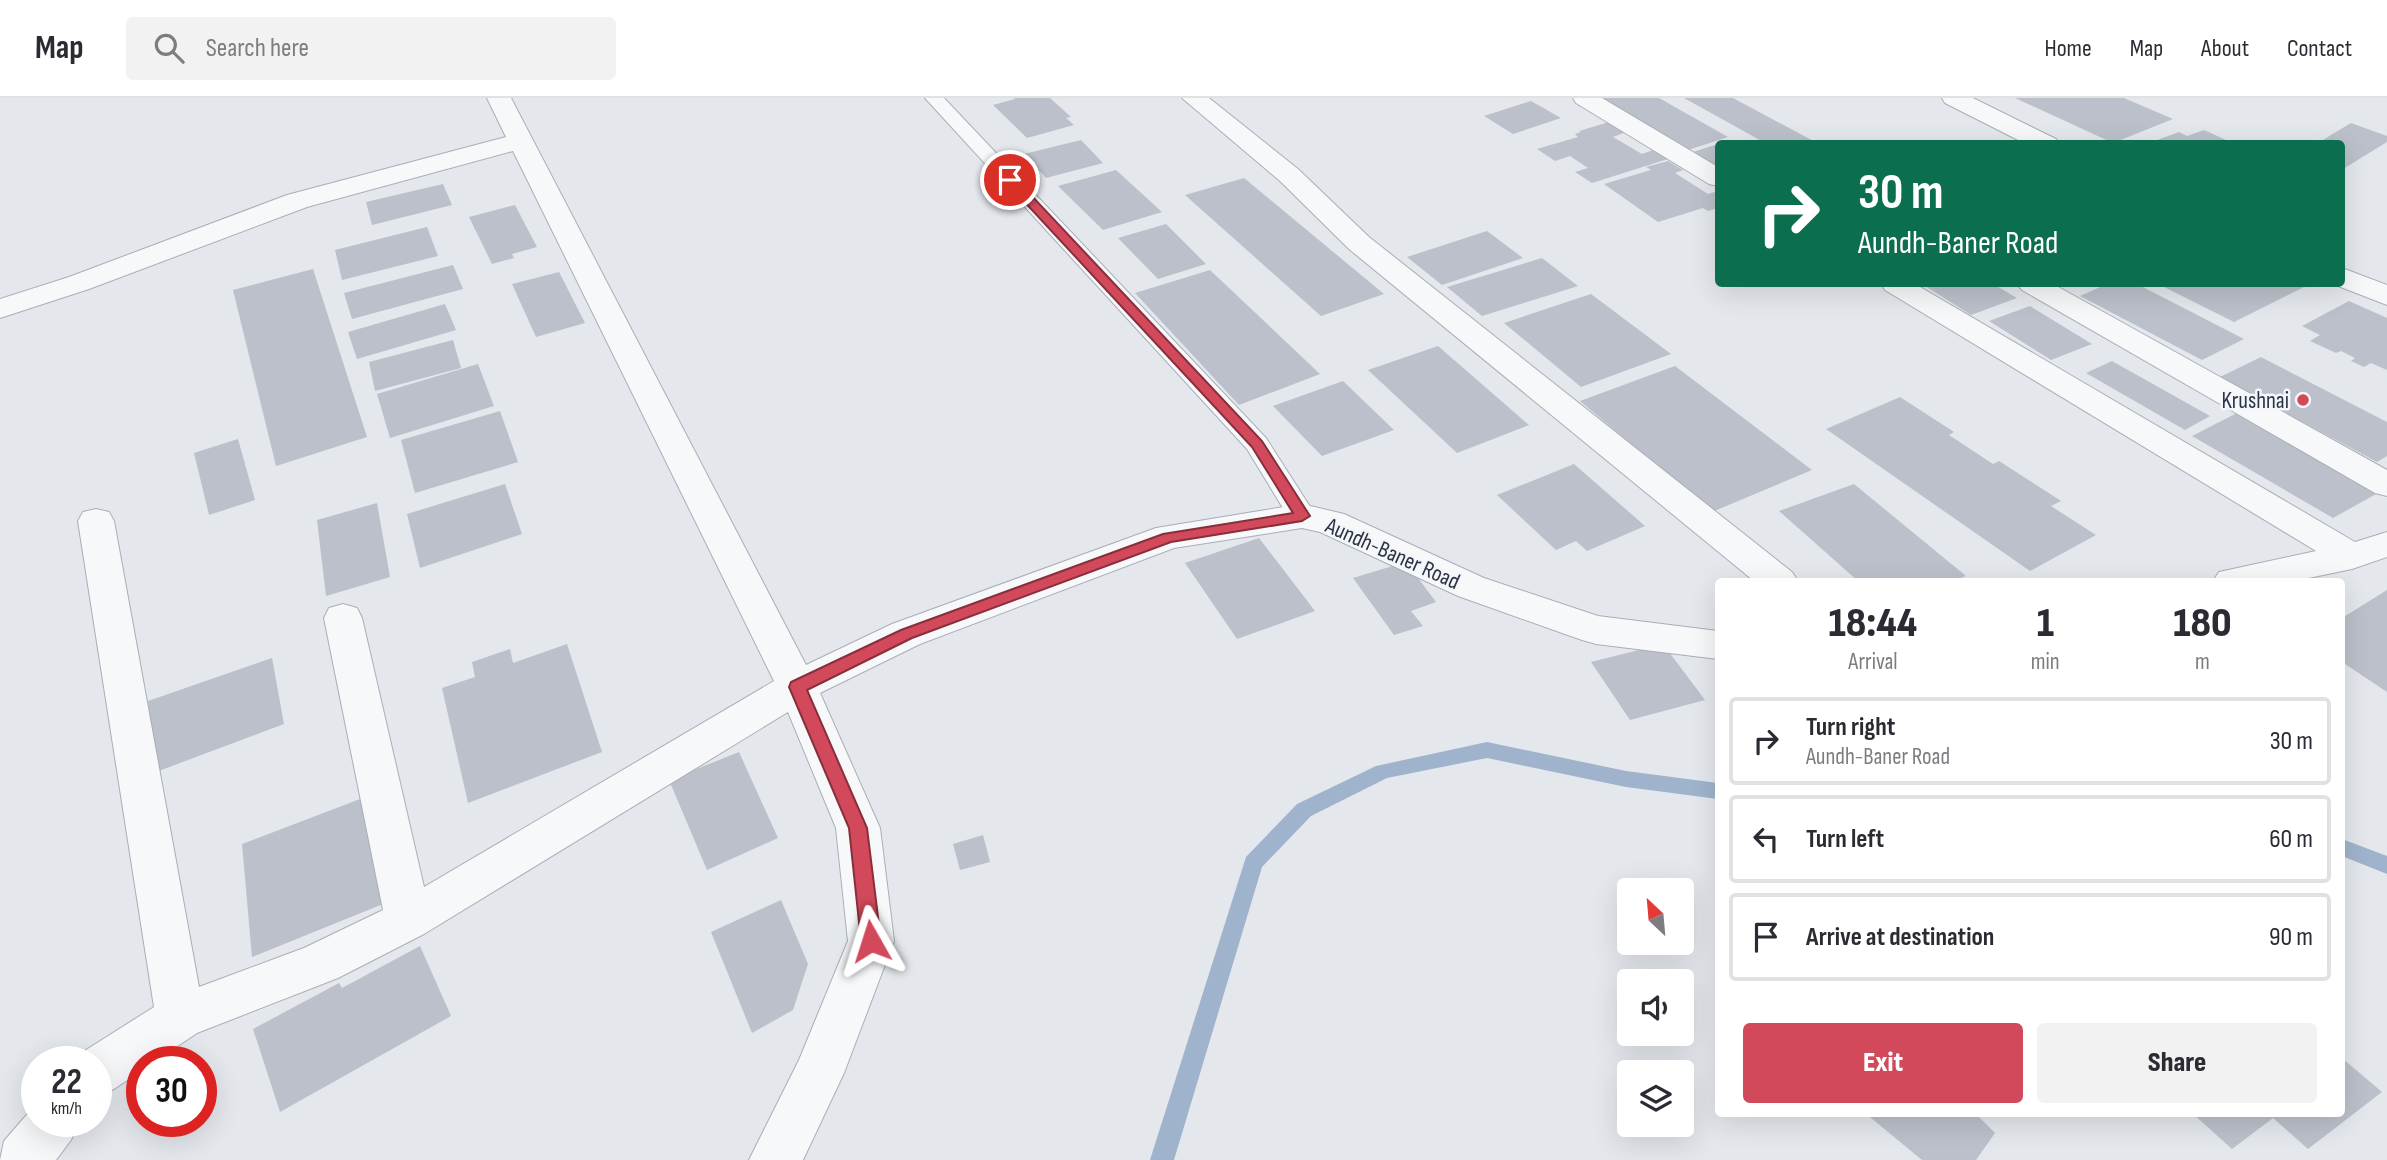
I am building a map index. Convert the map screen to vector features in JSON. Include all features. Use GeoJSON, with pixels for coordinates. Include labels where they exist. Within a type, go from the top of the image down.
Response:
{"type":"FeatureCollection","features":[{"type":"Feature","properties":{"kind":"street"},"geometry":{"type":"LineString","coordinates":[[499,98],[797,687],[858,828],[871,941],[819,1073],[775,1160]]}},
{"type":"Feature","properties":{"kind":"street"},"geometry":{"type":"LineString","coordinates":[[1194,98],[1289,175],[1359,243],[1775,578]]}},
{"type":"Feature","properties":{"kind":"street"},"geometry":{"type":"LineString","coordinates":[[1585,98],[1715,176]]}},
{"type":"Feature","properties":{"kind":"street"},"geometry":{"type":"LineString","coordinates":[[1954,98],[2039,140]]}},
{"type":"Feature","properties":{"kind":"street"},"geometry":{"type":"LineString","coordinates":[[0,309],[79,283],[298,201],[520,141]]}},
{"type":"Feature","properties":{"kind":"street"},"geometry":{"type":"LineString","coordinates":[[2345,278],[2387,296]]}},
{"type":"Feature","properties":{"kind":"street"},"geometry":{"type":"LineString","coordinates":[[1900,287],[2352,556]]}},
{"type":"Feature","properties":{"kind":"street"},"geometry":{"type":"LineString","coordinates":[[2037,287],[2387,485]]}},
{"type":"Feature","properties":{"kind":"street","name":"Aundh-Baner Road"},"geometry":{"type":"LineString","coordinates":[[112,1062],[180,1017],[321,963],[408,920],[797,687],[906,634],[1169,537],[1302,516],[1331,523],[1471,587],[1596,630],[1715,645]]}},
{"type":"Feature","properties":{"kind":"street"},"geometry":{"type":"LineString","coordinates":[[96,521],[180,1017]]}},
{"type":"Feature","properties":{"kind":"street"},"geometry":{"type":"LineString","coordinates":[[2246,578],[2352,556],[2387,544]]}},
{"type":"Feature","properties":{"kind":"street"},"geometry":{"type":"LineString","coordinates":[[343,618],[408,920]]}},
{"type":"Feature","properties":{"kind":"street"},"geometry":{"type":"LineString","coordinates":[[23,1160],[41,1137]]}},
{"type":"Feature","properties":{"kind":"lane"},"geometry":{"type":"LineString","coordinates":[[934,98],[1257,444],[1302,516]]}},
{"type":"Feature","properties":{"kind":"building"},"geometry":{"type":"Polygon","coordinates":[[[1014,98],[1050,98],[1071,117],[1066,118],[1074,125],[1027,138],[993,105],[1014,98]]]}},
{"type":"Feature","properties":{"kind":"building"},"geometry":{"type":"Polygon","coordinates":[[[1600,98],[1659,98],[1728,137],[1688,150],[1600,98]]]}},
{"type":"Feature","properties":{"kind":"building"},"geometry":{"type":"Polygon","coordinates":[[[1684,98],[1733,98],[1812,140],[1760,140],[1684,98]]]}},
{"type":"Feature","properties":{"kind":"building"},"geometry":{"type":"Polygon","coordinates":[[[2015,98],[2124,98],[2173,119],[2120,140],[2106,140],[2015,98]]]}},
{"type":"Feature","properties":{"kind":"building"},"geometry":{"type":"Polygon","coordinates":[[[1531,101],[1561,118],[1513,134],[1484,116],[1531,101]]]}},
{"type":"Feature","properties":{"kind":"building"},"geometry":{"type":"Polygon","coordinates":[[[1609,122],[1626,132],[1613,137],[1642,154],[1656,149],[1671,158],[1592,183],[1575,172],[1588,168],[1570,156],[1555,161],[1537,149],[1578,137],[1575,134],[1581,132],[1579,131],[1609,122]]]}},
{"type":"Feature","properties":{"kind":"building"},"geometry":{"type":"Polygon","coordinates":[[[2351,123],[2387,136],[2387,142],[2345,168],[2345,140],[2323,140],[2351,123]]]}},
{"type":"Feature","properties":{"kind":"building"},"geometry":{"type":"Polygon","coordinates":[[[2204,130],[2226,140],[2157,140],[2179,132],[2187,136],[2204,130]]]}},
{"type":"Feature","properties":{"kind":"building"},"geometry":{"type":"Polygon","coordinates":[[[1081,140],[1103,163],[1046,178],[1024,154],[1081,140]]]}},
{"type":"Feature","properties":{"kind":"building"},"geometry":{"type":"Polygon","coordinates":[[[1715,145],[1715,165],[1693,152],[1715,145]]]}},
{"type":"Feature","properties":{"kind":"building"},"geometry":{"type":"Polygon","coordinates":[[[1668,161],[1683,170],[1675,173],[1708,194],[1715,192],[1715,209],[1708,211],[1703,208],[1658,222],[1604,184],[1651,170],[1646,167],[1668,161]]]}},
{"type":"Feature","properties":{"kind":"building"},"geometry":{"type":"Polygon","coordinates":[[[1116,170],[1162,212],[1103,230],[1058,186],[1116,170]]]}},
{"type":"Feature","properties":{"kind":"building"},"geometry":{"type":"Polygon","coordinates":[[[1244,178],[1384,294],[1321,316],[1185,195],[1244,178]]]}},
{"type":"Feature","properties":{"kind":"building"},"geometry":{"type":"Polygon","coordinates":[[[443,184],[452,205],[372,225],[366,202],[443,184]]]}},
{"type":"Feature","properties":{"kind":"building"},"geometry":{"type":"Polygon","coordinates":[[[515,205],[537,247],[512,254],[514,258],[492,264],[469,217],[515,205]]]}},
{"type":"Feature","properties":{"kind":"building"},"geometry":{"type":"Polygon","coordinates":[[[1166,224],[1206,264],[1158,279],[1118,238],[1166,224]]]}},
{"type":"Feature","properties":{"kind":"building"},"geometry":{"type":"Polygon","coordinates":[[[427,227],[438,256],[342,280],[335,250],[427,227]]]}},
{"type":"Feature","properties":{"kind":"building"},"geometry":{"type":"Polygon","coordinates":[[[1487,231],[1523,258],[1442,285],[1407,257],[1487,231]]]}},
{"type":"Feature","properties":{"kind":"building"},"geometry":{"type":"Polygon","coordinates":[[[1542,258],[1578,286],[1482,316],[1447,287],[1542,258]]]}},
{"type":"Feature","properties":{"kind":"building"},"geometry":{"type":"Polygon","coordinates":[[[453,265],[463,289],[352,319],[344,293],[453,265]]]}},
{"type":"Feature","properties":{"kind":"building"},"geometry":{"type":"Polygon","coordinates":[[[313,269],[367,437],[276,466],[233,290],[313,269]]]}},
{"type":"Feature","properties":{"kind":"building"},"geometry":{"type":"Polygon","coordinates":[[[1210,270],[1320,374],[1239,405],[1135,293],[1210,270]]]}},
{"type":"Feature","properties":{"kind":"building"},"geometry":{"type":"Polygon","coordinates":[[[559,272],[585,323],[536,337],[512,284],[559,272]]]}},
{"type":"Feature","properties":{"kind":"building"},"geometry":{"type":"Polygon","coordinates":[[[1927,287],[1998,287],[2017,298],[1971,315],[1927,287]]]}},
{"type":"Feature","properties":{"kind":"building"},"geometry":{"type":"Polygon","coordinates":[[[2100,287],[2143,287],[2244,339],[2202,360],[2080,296],[2100,287]]]}},
{"type":"Feature","properties":{"kind":"building"},"geometry":{"type":"Polygon","coordinates":[[[2164,287],[2304,287],[2234,322],[2164,287]]]}},
{"type":"Feature","properties":{"kind":"building"},"geometry":{"type":"Polygon","coordinates":[[[1591,294],[1671,354],[1581,387],[1504,323],[1591,294]]]}},
{"type":"Feature","properties":{"kind":"building"},"geometry":{"type":"Polygon","coordinates":[[[2349,301],[2387,318],[2387,370],[2371,363],[2364,367],[2351,361],[2355,358],[2341,351],[2336,353],[2310,341],[2320,335],[2302,326],[2349,301]]]}},
{"type":"Feature","properties":{"kind":"building"},"geometry":{"type":"Polygon","coordinates":[[[445,304],[456,330],[357,359],[348,332],[445,304]]]}},
{"type":"Feature","properties":{"kind":"building"},"geometry":{"type":"Polygon","coordinates":[[[2030,306],[2092,344],[2051,360],[1989,321],[2030,306]]]}},
{"type":"Feature","properties":{"kind":"building"},"geometry":{"type":"Polygon","coordinates":[[[453,340],[461,368],[375,391],[369,362],[453,340]]]}},
{"type":"Feature","properties":{"kind":"building"},"geometry":{"type":"Polygon","coordinates":[[[1438,346],[1529,425],[1457,453],[1368,370],[1438,346]]]}},
{"type":"Feature","properties":{"kind":"building","name":"Krushnai"},"geometry":{"type":"Polygon","coordinates":[[[2261,357],[2387,422],[2387,456],[2377,462],[2220,377],[2261,357]]]}},
{"type":"Feature","properties":{"kind":"building"},"geometry":{"type":"Polygon","coordinates":[[[2112,361],[2210,416],[2185,430],[2086,373],[2112,361]]]}},
{"type":"Feature","properties":{"kind":"building"},"geometry":{"type":"Polygon","coordinates":[[[478,364],[494,406],[390,438],[377,394],[478,364]]]}},
{"type":"Feature","properties":{"kind":"building"},"geometry":{"type":"Polygon","coordinates":[[[1675,366],[1812,470],[1712,512],[1580,401],[1675,366]]]}},
{"type":"Feature","properties":{"kind":"building"},"geometry":{"type":"Polygon","coordinates":[[[1343,381],[1394,430],[1322,456],[1273,406],[1343,381]]]}},
{"type":"Feature","properties":{"kind":"building"},"geometry":{"type":"Polygon","coordinates":[[[1900,397],[1954,432],[1949,435],[1993,464],[1999,461],[2061,501],[2051,506],[2096,535],[2030,571],[1826,429],[1900,397]]]}},
{"type":"Feature","properties":{"kind":"building"},"geometry":{"type":"Polygon","coordinates":[[[500,411],[518,462],[415,493],[401,440],[500,411]]]}},
{"type":"Feature","properties":{"kind":"building"},"geometry":{"type":"Polygon","coordinates":[[[2237,413],[2378,493],[2333,518],[2192,436],[2237,413]]]}},
{"type":"Feature","properties":{"kind":"building"},"geometry":{"type":"Polygon","coordinates":[[[238,439],[255,500],[209,515],[194,453],[238,439]]]}},
{"type":"Feature","properties":{"kind":"building"},"geometry":{"type":"Polygon","coordinates":[[[1574,464],[1645,526],[1587,551],[1576,541],[1556,550],[1497,495],[1574,464]]]}},
{"type":"Feature","properties":{"kind":"building"},"geometry":{"type":"Polygon","coordinates":[[[505,484],[522,534],[420,568],[407,514],[505,484]]]}},
{"type":"Feature","properties":{"kind":"building"},"geometry":{"type":"Polygon","coordinates":[[[1854,484],[1966,576],[1855,578],[1779,511],[1854,484]]]}},
{"type":"Feature","properties":{"kind":"building"},"geometry":{"type":"Polygon","coordinates":[[[377,503],[390,577],[326,596],[317,520],[377,503]]]}},
{"type":"Feature","properties":{"kind":"building"},"geometry":{"type":"Polygon","coordinates":[[[1259,538],[1315,611],[1237,639],[1185,563],[1259,538]]]}},
{"type":"Feature","properties":{"kind":"building"},"geometry":{"type":"Polygon","coordinates":[[[1406,562],[1436,602],[1411,611],[1423,626],[1394,635],[1353,578],[1406,562]]]}},
{"type":"Feature","properties":{"kind":"building"},"geometry":{"type":"Polygon","coordinates":[[[2387,590],[2387,692],[2345,664],[2345,616],[2387,590]]]}},
{"type":"Feature","properties":{"kind":"building"},"geometry":{"type":"Polygon","coordinates":[[[567,644],[602,752],[468,803],[442,688],[475,677],[472,662],[510,649],[513,663],[567,644]]]}},
{"type":"Feature","properties":{"kind":"building"},"geometry":{"type":"Polygon","coordinates":[[[1663,644],[1705,700],[1630,720],[1591,662],[1663,644]]]}},
{"type":"Feature","properties":{"kind":"building"},"geometry":{"type":"Polygon","coordinates":[[[272,658],[284,724],[156,772],[148,701],[272,658]]]}},
{"type":"Feature","properties":{"kind":"building"},"geometry":{"type":"Polygon","coordinates":[[[739,752],[778,838],[707,870],[669,780],[739,752]]]}},
{"type":"Feature","properties":{"kind":"building"},"geometry":{"type":"Polygon","coordinates":[[[368,796],[388,902],[252,957],[242,844],[368,796]]]}},
{"type":"Feature","properties":{"kind":"building"},"geometry":{"type":"Polygon","coordinates":[[[983,835],[990,862],[960,870],[953,844],[983,835]]]}},
{"type":"Feature","properties":{"kind":"building"},"geometry":{"type":"Polygon","coordinates":[[[781,900],[808,964],[793,1010],[752,1033],[711,932],[781,900]]]}},
{"type":"Feature","properties":{"kind":"building"},"geometry":{"type":"Polygon","coordinates":[[[420,946],[451,1016],[280,1112],[253,1029],[339,983],[342,988],[420,946]]]}},
{"type":"Feature","properties":{"kind":"building"},"geometry":{"type":"Polygon","coordinates":[[[2345,1061],[2382,1092],[2308,1149],[2273,1118],[2232,1149],[2196,1117],[2345,1117],[2345,1061]]]}},
{"type":"Feature","properties":{"kind":"building"},"geometry":{"type":"Polygon","coordinates":[[[1870,1117],[1979,1117],[1995,1133],[1976,1160],[1922,1160],[1870,1117]]]}},
{"type":"Feature","properties":{"kind":"waterway"},"geometry":{"type":"LineString","coordinates":[[1162,1160],[1253,863],[1304,810],[1383,771],[1487,750],[1626,779],[1715,791]]}},
{"type":"Feature","properties":{"kind":"waterway"},"geometry":{"type":"LineString","coordinates":[[2345,848],[2387,865]]}},
{"type":"Feature","properties":{"kind":"place","name":"Krushnai"},"geometry":{"type":"Point","coordinates":[2303,400]}},
{"type":"Feature","properties":{"kind":"route"},"geometry":{"type":"LineString","coordinates":[[871,941],[858,828],[797,687],[906,634],[1169,537],[1302,516],[1257,444],[1010,180]]}}]}
